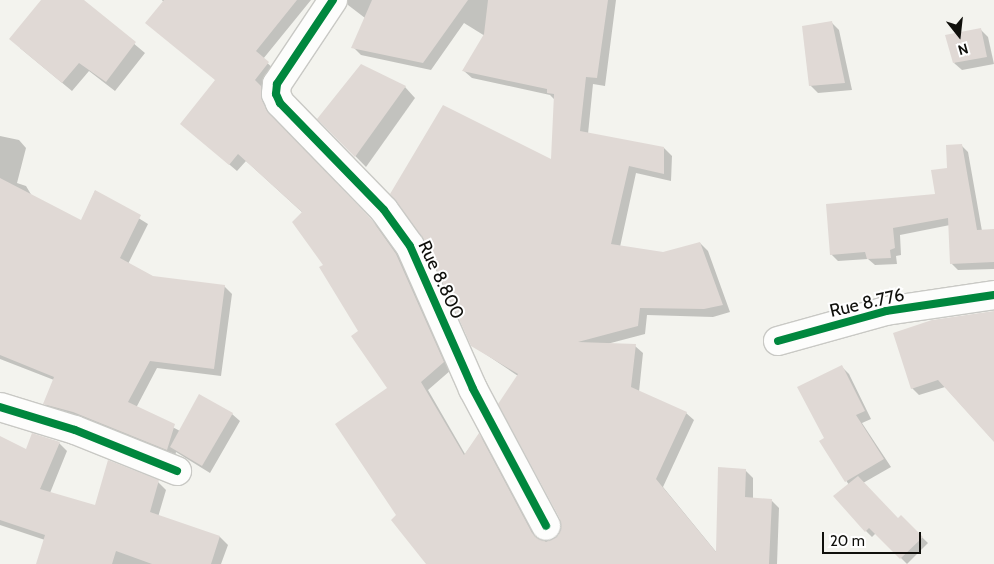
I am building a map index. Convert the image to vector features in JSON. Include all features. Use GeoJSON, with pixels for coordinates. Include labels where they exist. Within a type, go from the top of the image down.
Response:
{"type":"FeatureCollection","features":[{"type":"Feature","properties":{"kind":"street","name":"Rue 8.800"},"geometry":{"type":"LineString","coordinates":[[333,0],[277,84],[276,94],[280,103],[384,210],[410,246],[473,389],[546,526]]}},
{"type":"Feature","properties":{"kind":"street","name":"Rue 8.776"},"geometry":{"type":"LineString","coordinates":[[778,341],[886,311],[994,295]]}},
{"type":"Feature","properties":{"kind":"street"},"geometry":{"type":"LineString","coordinates":[[0,407],[74,430],[177,471]]}},
{"type":"Feature","properties":{"kind":"building"},"geometry":{"type":"Polygon","coordinates":[[[41,0],[84,0],[136,42],[106,82],[79,63],[62,83],[9,39],[41,0]]]}},
{"type":"Feature","properties":{"kind":"building"},"geometry":{"type":"Polygon","coordinates":[[[164,0],[297,0],[256,51],[269,62],[255,80],[261,86],[266,109],[372,220],[396,254],[444,362],[421,382],[464,455],[479,433],[532,533],[546,542],[559,535],[560,519],[498,404],[518,374],[471,346],[424,240],[390,194],[443,105],[551,159],[554,94],[547,93],[547,89],[462,71],[484,34],[488,0],[608,0],[597,78],[586,77],[580,131],[664,147],[664,174],[629,166],[611,244],[663,252],[700,242],[723,305],[704,309],[640,308],[638,326],[578,342],[636,344],[631,387],[687,412],[656,479],[716,552],[718,467],[746,469],[745,497],[772,499],[769,564],[426,564],[391,520],[396,515],[335,424],[387,388],[351,336],[358,331],[319,267],[323,265],[292,222],[302,212],[238,154],[229,165],[180,124],[215,80],[145,23],[164,0]]]}},
{"type":"Feature","properties":{"kind":"building"},"geometry":{"type":"Polygon","coordinates":[[[372,0],[468,0],[423,63],[351,48],[372,0]]]}},
{"type":"Feature","properties":{"kind":"building"},"geometry":{"type":"Polygon","coordinates":[[[832,21],[845,83],[809,86],[802,26],[832,21]]]}},
{"type":"Feature","properties":{"kind":"building"},"geometry":{"type":"Polygon","coordinates":[[[981,28],[987,57],[953,63],[945,35],[981,28]]]}},
{"type":"Feature","properties":{"kind":"building"},"geometry":{"type":"Polygon","coordinates":[[[361,64],[406,86],[355,157],[317,119],[361,64]]]}},
{"type":"Feature","properties":{"kind":"building"},"geometry":{"type":"Polygon","coordinates":[[[962,144],[977,230],[994,229],[994,262],[950,264],[948,218],[893,228],[895,248],[890,250],[891,258],[867,259],[865,252],[830,255],[826,204],[935,194],[931,170],[947,168],[946,145],[962,144]]]}},
{"type":"Feature","properties":{"kind":"building"},"geometry":{"type":"Polygon","coordinates":[[[0,178],[81,220],[95,190],[141,215],[120,258],[153,276],[225,285],[214,369],[150,361],[128,402],[175,424],[167,450],[73,412],[43,404],[54,377],[0,355],[0,178]]]}},
{"type":"Feature","properties":{"kind":"building"},"geometry":{"type":"Polygon","coordinates":[[[994,311],[994,442],[938,380],[911,389],[893,333],[932,320],[994,311]]]}},
{"type":"Feature","properties":{"kind":"building"},"geometry":{"type":"Polygon","coordinates":[[[842,365],[865,411],[856,415],[884,459],[845,482],[819,441],[824,438],[797,387],[842,365]]]}},
{"type":"Feature","properties":{"kind":"building"},"geometry":{"type":"Polygon","coordinates":[[[199,394],[233,413],[202,466],[170,447],[199,394]]]}},
{"type":"Feature","properties":{"kind":"building"},"geometry":{"type":"Polygon","coordinates":[[[32,433],[60,442],[40,489],[95,505],[108,460],[159,480],[150,512],[220,536],[211,564],[152,564],[116,551],[112,564],[36,564],[45,535],[0,520],[0,436],[26,449],[32,433]]]}},
{"type":"Feature","properties":{"kind":"building"},"geometry":{"type":"Polygon","coordinates":[[[858,476],[898,518],[901,515],[923,537],[900,559],[869,528],[865,532],[833,496],[858,476]]]}},
{"type":"Feature","properties":{"kind":"cycle path"},"geometry":{"type":"LineString","coordinates":[[333,0],[277,84],[276,94],[280,103],[384,210],[410,246],[473,389],[546,526]]}},
{"type":"Feature","properties":{"kind":"cycle path"},"geometry":{"type":"LineString","coordinates":[[778,341],[886,311],[994,295]]}},
{"type":"Feature","properties":{"kind":"cycle path"},"geometry":{"type":"LineString","coordinates":[[0,407],[75,430],[177,471]]}}]}
